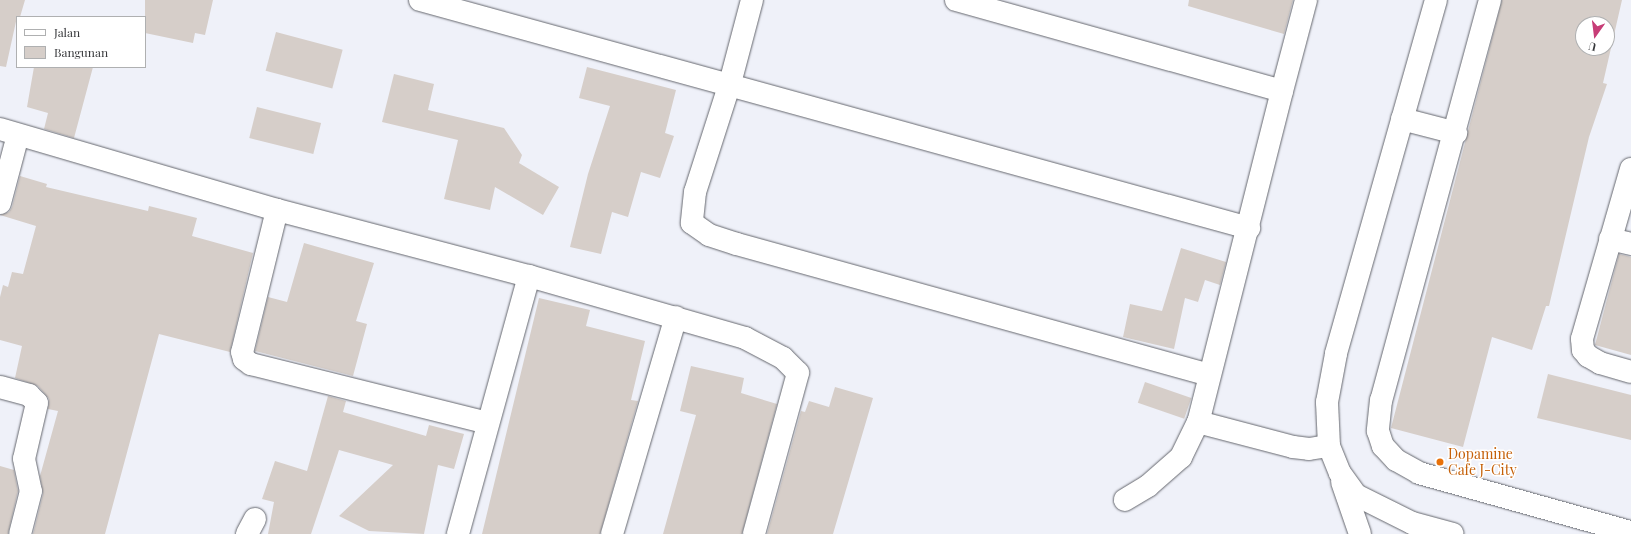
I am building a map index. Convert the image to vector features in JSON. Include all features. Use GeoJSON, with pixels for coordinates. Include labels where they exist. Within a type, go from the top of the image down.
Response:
{"type":"FeatureCollection","features":[{"type":"Feature","properties":{"kind":"street"},"geometry":{"type":"LineString","coordinates":[[420,0],[730,83],[1249,228]]}},
{"type":"Feature","properties":{"kind":"street"},"geometry":{"type":"LineString","coordinates":[[752,0],[730,83],[691,209],[692,223],[708,235],[1209,375]]}},
{"type":"Feature","properties":{"kind":"street"},"geometry":{"type":"LineString","coordinates":[[956,0],[1282,90]]}},
{"type":"Feature","properties":{"kind":"street"},"geometry":{"type":"LineString","coordinates":[[1124,500],[1148,486],[1182,457],[1198,422],[1209,375],[1249,228],[1282,90],[1306,0]]}},
{"type":"Feature","properties":{"kind":"street"},"geometry":{"type":"LineString","coordinates":[[1360,534],[1340,473],[1328,446],[1327,402],[1336,354],[1436,0]]}},
{"type":"Feature","properties":{"kind":"street"},"geometry":{"type":"LineString","coordinates":[[1490,0],[1456,133],[1381,400],[1377,425],[1383,446],[1396,460],[1419,474],[1631,532]]}},
{"type":"Feature","properties":{"kind":"street"},"geometry":{"type":"LineString","coordinates":[[1402,119],[1456,133]]}},
{"type":"Feature","properties":{"kind":"street"},"geometry":{"type":"LineString","coordinates":[[0,203],[9,132],[277,210],[529,276],[745,338],[783,358],[798,373],[754,534]]}},
{"type":"Feature","properties":{"kind":"street"},"geometry":{"type":"LineString","coordinates":[[1631,169],[1582,339],[1583,350],[1600,364],[1631,372]]}},
{"type":"Feature","properties":{"kind":"street"},"geometry":{"type":"LineString","coordinates":[[277,210],[242,352],[244,359],[250,364],[488,423]]}},
{"type":"Feature","properties":{"kind":"street"},"geometry":{"type":"LineString","coordinates":[[1610,239],[1631,244]]}},
{"type":"Feature","properties":{"kind":"street"},"geometry":{"type":"LineString","coordinates":[[458,534],[529,276]]}},
{"type":"Feature","properties":{"kind":"street"},"geometry":{"type":"LineString","coordinates":[[612,534],[676,317]]}},
{"type":"Feature","properties":{"kind":"street"},"geometry":{"type":"LineString","coordinates":[[0,387],[29,394],[36,400],[24,459],[31,491],[20,534]]}},
{"type":"Feature","properties":{"kind":"street"},"geometry":{"type":"LineString","coordinates":[[1198,422],[1293,447],[1309,449],[1328,446]]}},
{"type":"Feature","properties":{"kind":"street"},"geometry":{"type":"LineString","coordinates":[[1340,473],[1356,495],[1412,523],[1453,534]]}},
{"type":"Feature","properties":{"kind":"building"},"geometry":{"type":"Polygon","coordinates":[[[0,0],[25,0],[20,16],[16,16],[6,67],[0,66],[0,0]]]}},
{"type":"Feature","properties":{"kind":"building"},"geometry":{"type":"Polygon","coordinates":[[[145,0],[213,0],[205,35],[195,33],[193,43],[146,33],[145,0]]]}},
{"type":"Feature","properties":{"kind":"building"},"geometry":{"type":"Polygon","coordinates":[[[1189,0],[1293,0],[1284,34],[1188,6],[1189,0]]]}},
{"type":"Feature","properties":{"kind":"building"},"geometry":{"type":"Polygon","coordinates":[[[1502,0],[1622,0],[1615,31],[1615,16],[1575,16],[1575,56],[1609,56],[1603,83],[1607,84],[1589,137],[1549,306],[1546,306],[1532,350],[1492,337],[1463,447],[1391,428],[1502,0]]]}},
{"type":"Feature","properties":{"kind":"building"},"geometry":{"type":"Polygon","coordinates":[[[276,32],[343,50],[332,88],[266,71],[276,32]]]}},
{"type":"Feature","properties":{"kind":"building"},"geometry":{"type":"Polygon","coordinates":[[[587,67],[676,90],[665,133],[674,136],[660,178],[641,172],[628,217],[612,212],[601,254],[570,247],[588,174],[610,106],[579,98],[587,67]]]}},
{"type":"Feature","properties":{"kind":"building"},"geometry":{"type":"Polygon","coordinates":[[[34,68],[93,68],[74,138],[44,129],[48,113],[27,107],[34,68]]]}},
{"type":"Feature","properties":{"kind":"building"},"geometry":{"type":"Polygon","coordinates":[[[394,74],[434,84],[428,110],[504,128],[522,155],[519,163],[559,187],[543,215],[495,187],[490,210],[444,199],[458,140],[382,122],[394,74]]]}},
{"type":"Feature","properties":{"kind":"building"},"geometry":{"type":"Polygon","coordinates":[[[257,107],[321,123],[313,154],[249,138],[257,107]]]}},
{"type":"Feature","properties":{"kind":"building"},"geometry":{"type":"Polygon","coordinates":[[[20,176],[47,184],[46,187],[148,211],[149,206],[197,218],[192,236],[253,253],[230,352],[159,334],[105,534],[33,534],[43,494],[40,476],[58,411],[48,409],[49,399],[38,386],[15,378],[22,346],[0,340],[0,297],[3,285],[8,287],[12,272],[23,274],[36,226],[0,215],[9,212],[12,207],[20,176]]]}},
{"type":"Feature","properties":{"kind":"building"},"geometry":{"type":"Polygon","coordinates":[[[304,243],[374,263],[356,321],[367,324],[353,376],[255,351],[268,297],[287,302],[304,243]]]}},
{"type":"Feature","properties":{"kind":"building"},"geometry":{"type":"Polygon","coordinates":[[[1181,248],[1226,262],[1220,285],[1205,280],[1198,302],[1185,298],[1174,349],[1123,337],[1130,304],[1162,311],[1181,248]]]}},
{"type":"Feature","properties":{"kind":"building"},"geometry":{"type":"Polygon","coordinates":[[[1619,254],[1631,257],[1631,355],[1595,345],[1619,254]]]}},
{"type":"Feature","properties":{"kind":"building"},"geometry":{"type":"Polygon","coordinates":[[[539,298],[590,310],[586,326],[645,341],[631,400],[638,401],[600,534],[482,534],[539,298]]]}},
{"type":"Feature","properties":{"kind":"building"},"geometry":{"type":"Polygon","coordinates":[[[691,366],[744,378],[741,393],[777,404],[742,534],[663,534],[696,415],[680,411],[691,366]]]}},
{"type":"Feature","properties":{"kind":"building"},"geometry":{"type":"Polygon","coordinates":[[[1548,374],[1631,395],[1631,440],[1537,418],[1548,374]]]}},
{"type":"Feature","properties":{"kind":"building"},"geometry":{"type":"Polygon","coordinates":[[[1145,382],[1191,398],[1184,419],[1138,403],[1145,382]]]}},
{"type":"Feature","properties":{"kind":"building"},"geometry":{"type":"Polygon","coordinates":[[[835,387],[873,398],[833,534],[767,534],[801,411],[805,412],[809,401],[829,407],[835,387]]]}},
{"type":"Feature","properties":{"kind":"building"},"geometry":{"type":"Polygon","coordinates":[[[328,396],[346,401],[343,412],[426,436],[429,425],[464,434],[454,469],[438,465],[424,534],[369,531],[339,516],[393,465],[339,450],[311,534],[268,534],[274,502],[262,499],[275,461],[307,471],[328,396]]]}},
{"type":"Feature","properties":{"kind":"building"},"geometry":{"type":"Polygon","coordinates":[[[0,466],[14,470],[18,491],[8,534],[0,534],[0,466]]]}},
{"type":"Feature","properties":{"kind":"place","name":"Dopamine Cafe J-City"},"geometry":{"type":"Point","coordinates":[1440,462]}}]}
